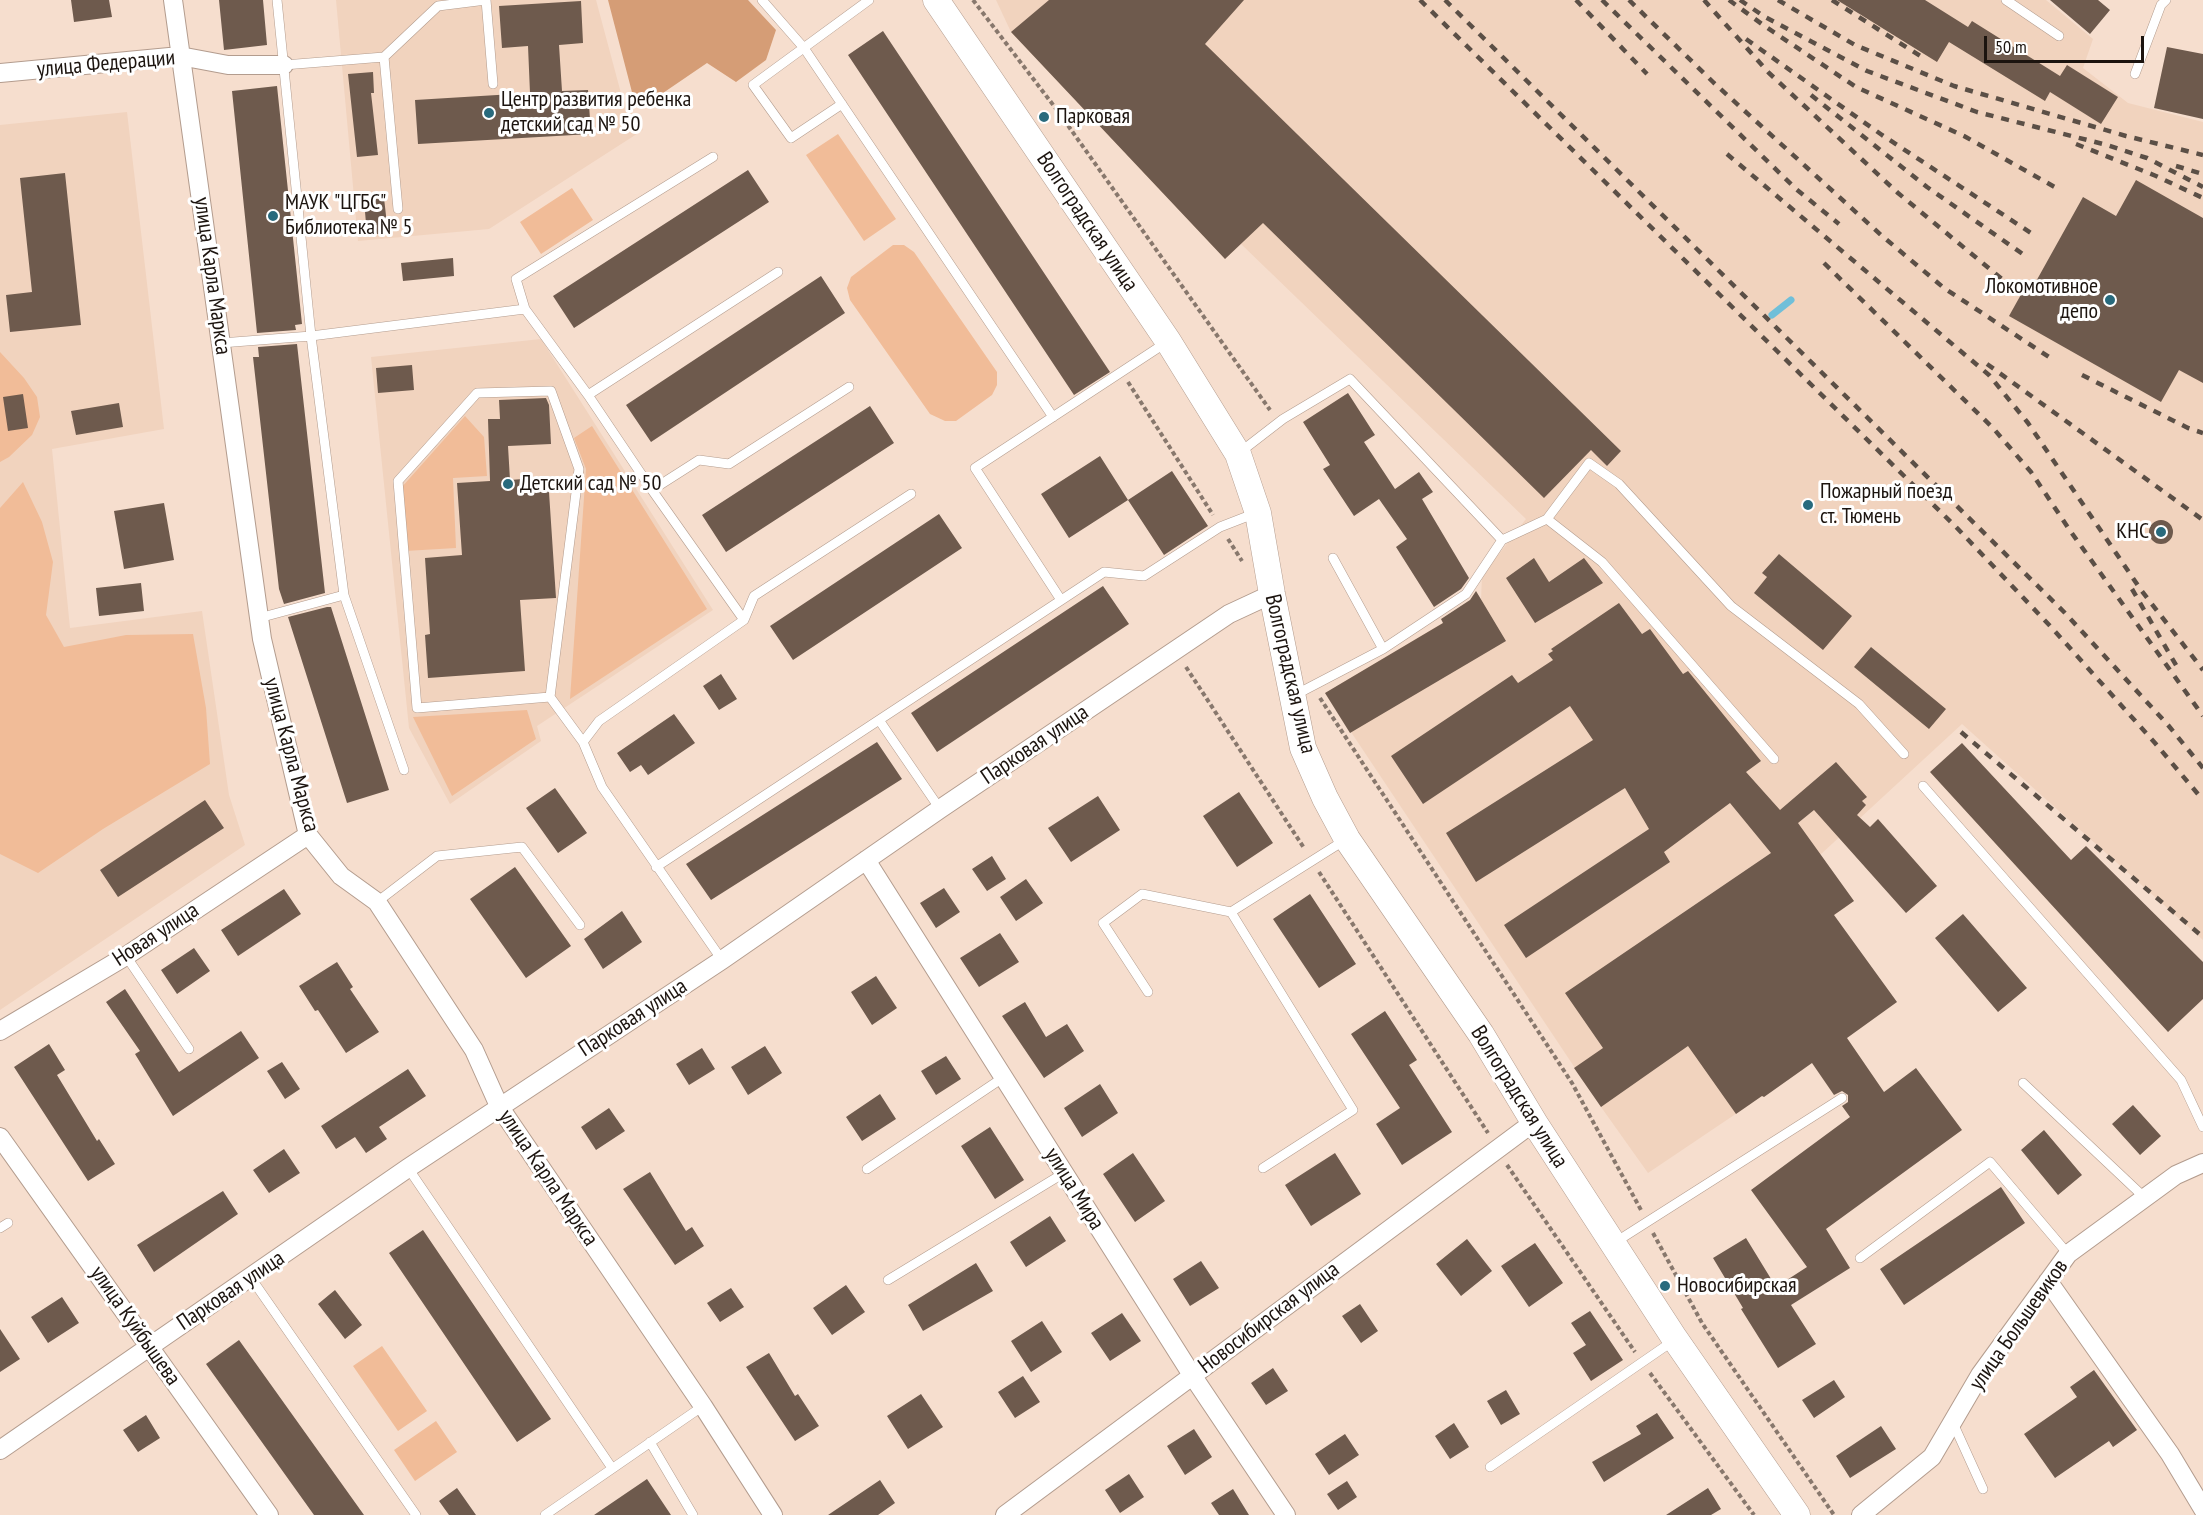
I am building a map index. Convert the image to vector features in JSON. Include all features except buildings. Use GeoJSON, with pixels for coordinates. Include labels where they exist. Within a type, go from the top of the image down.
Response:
{"type":"FeatureCollection","features":[{"type":"Feature","properties":{"kind":"street","name":"улица Карла Маркса"},"geometry":{"type":"LineString","coordinates":[[173,0],[262,639],[308,835],[341,876],[377,902],[474,1050],[499,1106],[703,1406],[772,1515]]}},
{"type":"Feature","properties":{"kind":"street","name":"Волгоградская улица"},"geometry":{"type":"LineString","coordinates":[[936,0],[1168,341],[1238,454],[1258,513],[1272,594],[1302,690],[1303,748],[1325,798],[1347,839],[1481,1034],[1612,1245],[1797,1515]]}},
{"type":"Feature","properties":{"kind":"street","name":"улица Федерации"},"geometry":{"type":"LineString","coordinates":[[0,73],[180,56],[228,65],[284,65]]}},
{"type":"Feature","properties":{"kind":"street","name":"Парковая улица"},"geometry":{"type":"LineString","coordinates":[[0,1450],[499,1106],[722,960],[940,809],[1229,614],[1272,594]]}},
{"type":"Feature","properties":{"kind":"street","name":"Новая улица"},"geometry":{"type":"LineString","coordinates":[[0,1031],[126,956],[308,835]]}},
{"type":"Feature","properties":{"kind":"street","name":"улица Мира"},"geometry":{"type":"LineString","coordinates":[[866,860],[1192,1375],[1286,1515]]}},
{"type":"Feature","properties":{"kind":"street","name":"Новосибирская улица"},"geometry":{"type":"LineString","coordinates":[[1005,1515],[1534,1122]]}},
{"type":"Feature","properties":{"kind":"street","name":"улица Куйбышева"},"geometry":{"type":"LineString","coordinates":[[0,1137],[269,1515]]}},
{"type":"Feature","properties":{"kind":"street","name":"улица Большевиков"},"geometry":{"type":"LineString","coordinates":[[1861,1515],[1932,1457],[1980,1375],[2068,1254],[2176,1175],[2203,1163]]}},
{"type":"Feature","properties":{"kind":"street"},"geometry":{"type":"LineString","coordinates":[[2048,1281],[2170,1454],[2203,1509]]}},
{"type":"Feature","properties":{"kind":"lane"},"geometry":{"type":"LineString","coordinates":[[277,0],[311,336],[344,595],[404,770]]}},
{"type":"Feature","properties":{"kind":"lane"},"geometry":{"type":"LineString","coordinates":[[284,65],[384,57],[438,6],[486,0],[493,84]]}},
{"type":"Feature","properties":{"kind":"lane"},"geometry":{"type":"LineString","coordinates":[[762,0],[804,48],[1053,417]]}},
{"type":"Feature","properties":{"kind":"lane"},"geometry":{"type":"LineString","coordinates":[[842,104],[791,138],[753,85],[869,0]]}},
{"type":"Feature","properties":{"kind":"lane"},"geometry":{"type":"LineString","coordinates":[[2006,0],[2059,36]]}},
{"type":"Feature","properties":{"kind":"lane"},"geometry":{"type":"LineString","coordinates":[[2135,74],[2161,5],[2166,0]]}},
{"type":"Feature","properties":{"kind":"lane"},"geometry":{"type":"LineString","coordinates":[[384,57],[398,209]]}},
{"type":"Feature","properties":{"kind":"lane"},"geometry":{"type":"LineString","coordinates":[[713,157],[516,279],[525,309],[588,395],[744,620]]}},
{"type":"Feature","properties":{"kind":"lane"},"geometry":{"type":"LineString","coordinates":[[588,395],[778,272]]}},
{"type":"Feature","properties":{"kind":"lane"},"geometry":{"type":"LineString","coordinates":[[221,343],[311,336],[525,309]]}},
{"type":"Feature","properties":{"kind":"lane"},"geometry":{"type":"LineString","coordinates":[[1061,600],[975,468],[1168,341]]}},
{"type":"Feature","properties":{"kind":"lane"},"geometry":{"type":"LineString","coordinates":[[1238,454],[1284,419],[1350,379],[1502,540]]}},
{"type":"Feature","properties":{"kind":"lane"},"geometry":{"type":"LineString","coordinates":[[652,490],[699,460],[729,464],[849,387]]}},
{"type":"Feature","properties":{"kind":"lane"},"geometry":{"type":"LineString","coordinates":[[550,697],[417,708],[398,481],[477,393],[551,391],[579,469],[550,697],[583,742],[602,787],[722,960]]}},
{"type":"Feature","properties":{"kind":"lane"},"geometry":{"type":"LineString","coordinates":[[1302,690],[1383,649],[1466,594],[1502,540],[1547,519],[1589,463],[1619,484],[1731,606],[1859,704],[1904,754]]}},
{"type":"Feature","properties":{"kind":"lane"},"geometry":{"type":"LineString","coordinates":[[583,742],[599,721],[744,620],[754,596],[911,494]]}},
{"type":"Feature","properties":{"kind":"lane"},"geometry":{"type":"LineString","coordinates":[[656,867],[1104,572],[1144,576],[1220,527],[1258,513]]}},
{"type":"Feature","properties":{"kind":"lane"},"geometry":{"type":"LineString","coordinates":[[1547,519],[1602,562],[1774,759]]}},
{"type":"Feature","properties":{"kind":"lane"},"geometry":{"type":"LineString","coordinates":[[1333,558],[1383,649]]}},
{"type":"Feature","properties":{"kind":"lane"},"geometry":{"type":"LineString","coordinates":[[259,618],[344,595]]}},
{"type":"Feature","properties":{"kind":"lane"},"geometry":{"type":"LineString","coordinates":[[879,720],[940,809]]}},
{"type":"Feature","properties":{"kind":"lane"},"geometry":{"type":"LineString","coordinates":[[1923,786],[2181,1080],[2203,1127]]}},
{"type":"Feature","properties":{"kind":"lane"},"geometry":{"type":"LineString","coordinates":[[1148,992],[1102,923],[1142,894],[1231,912],[1347,839]]}},
{"type":"Feature","properties":{"kind":"lane"},"geometry":{"type":"LineString","coordinates":[[377,902],[437,856],[522,847],[580,925]]}},
{"type":"Feature","properties":{"kind":"lane"},"geometry":{"type":"LineString","coordinates":[[1231,912],[1353,1110],[1263,1168]]}},
{"type":"Feature","properties":{"kind":"lane"},"geometry":{"type":"LineString","coordinates":[[126,956],[189,1049]]}},
{"type":"Feature","properties":{"kind":"lane"},"geometry":{"type":"LineString","coordinates":[[867,1169],[1004,1077]]}},
{"type":"Feature","properties":{"kind":"lane"},"geometry":{"type":"LineString","coordinates":[[2022,1083],[2145,1198]]}},
{"type":"Feature","properties":{"kind":"lane"},"geometry":{"type":"LineString","coordinates":[[1612,1245],[1842,1098]]}},
{"type":"Feature","properties":{"kind":"lane"},"geometry":{"type":"LineString","coordinates":[[1860,1258],[1990,1162],[2068,1254]]}},
{"type":"Feature","properties":{"kind":"lane"},"geometry":{"type":"LineString","coordinates":[[408,1168],[612,1468]]}},
{"type":"Feature","properties":{"kind":"lane"},"geometry":{"type":"LineString","coordinates":[[888,1280],[1064,1173]]}},
{"type":"Feature","properties":{"kind":"lane"},"geometry":{"type":"LineString","coordinates":[[251,1278],[416,1515]]}},
{"type":"Feature","properties":{"kind":"lane"},"geometry":{"type":"LineString","coordinates":[[1490,1467],[1675,1339]]}},
{"type":"Feature","properties":{"kind":"lane"},"geometry":{"type":"LineString","coordinates":[[545,1515],[703,1406]]}},
{"type":"Feature","properties":{"kind":"lane"},"geometry":{"type":"LineString","coordinates":[[1953,1423],[1983,1489]]}},
{"type":"Feature","properties":{"kind":"lane"},"geometry":{"type":"LineString","coordinates":[[650,1442],[693,1515]]}},
{"type":"Feature","properties":{"kind":"path"},"geometry":{"type":"LineString","coordinates":[[973,0],[1057,110],[1270,411]]}},
{"type":"Feature","properties":{"kind":"path"},"geometry":{"type":"LineString","coordinates":[[1122,372],[1243,562],[1267,560]]}},
{"type":"Feature","properties":{"kind":"path"},"geometry":{"type":"LineString","coordinates":[[1195,662],[1185,668],[1484,1123],[1496,1149],[1642,1362],[1754,1515]]}},
{"type":"Feature","properties":{"kind":"path"},"geometry":{"type":"LineString","coordinates":[[1302,690],[1572,1083],[1702,1323],[1834,1515]]}},
{"type":"Feature","properties":{"kind":"shaded area","name":"Центр развития ребенка детский сад № 50"},"geometry":{"type":"Polygon","coordinates":[[[336,0],[596,0],[622,97],[643,130],[489,229],[358,241],[336,0]]]}},
{"type":"Feature","properties":{"kind":"shaded area"},"geometry":{"type":"Polygon","coordinates":[[[608,0],[748,0],[776,30],[766,60],[736,82],[707,63],[663,93],[633,96],[608,0]]]}},
{"type":"Feature","properties":{"kind":"shaded area"},"geometry":{"type":"Polygon","coordinates":[[[996,0],[2046,0],[2093,39],[2083,68],[2128,103],[2203,122],[2203,940],[1962,724],[1820,855],[1854,901],[1693,1016],[1752,1103],[1648,1173],[1601,1107],[1325,693],[1481,600],[1482,576],[1526,519],[1241,244],[1225,259],[1011,32],[996,0]]]}},
{"type":"Feature","properties":{"kind":"shaded area"},"geometry":{"type":"Polygon","coordinates":[[[127,112],[164,429],[52,449],[70,628],[202,611],[229,795],[245,845],[0,1010],[0,125],[127,112]]]}},
{"type":"Feature","properties":{"kind":"shaded area"},"geometry":{"type":"Polygon","coordinates":[[[838,134],[896,219],[864,241],[806,155],[838,134]]]}},
{"type":"Feature","properties":{"kind":"shaded area"},"geometry":{"type":"Polygon","coordinates":[[[572,188],[593,220],[541,254],[520,222],[572,188]]]}},
{"type":"Feature","properties":{"kind":"shaded area"},"geometry":{"type":"Polygon","coordinates":[[[893,245],[904,245],[914,252],[997,372],[997,385],[992,395],[956,421],[945,421],[930,414],[850,300],[847,288],[851,277],[893,245]]]}},
{"type":"Feature","properties":{"kind":"shaded area","name":"Детский сад № 50"},"geometry":{"type":"Polygon","coordinates":[[[541,339],[713,610],[537,726],[541,741],[450,804],[409,728],[371,357],[541,339]]]}},
{"type":"Feature","properties":{"kind":"shaded area"},"geometry":{"type":"Polygon","coordinates":[[[0,352],[24,378],[37,397],[40,417],[32,435],[9,457],[0,462],[0,352]]]}},
{"type":"Feature","properties":{"kind":"shaded area"},"geometry":{"type":"Polygon","coordinates":[[[465,416],[484,437],[487,476],[453,478],[456,548],[405,551],[401,488],[465,416]]]}},
{"type":"Feature","properties":{"kind":"shaded area"},"geometry":{"type":"Polygon","coordinates":[[[592,426],[707,609],[570,699],[586,469],[574,438],[592,426]]]}},
{"type":"Feature","properties":{"kind":"shaded area"},"geometry":{"type":"Polygon","coordinates":[[[23,482],[42,522],[53,562],[46,615],[64,647],[126,635],[193,634],[206,708],[210,764],[103,829],[38,873],[0,854],[0,508],[23,482]]]}},
{"type":"Feature","properties":{"kind":"shaded area"},"geometry":{"type":"Polygon","coordinates":[[[527,710],[536,739],[452,796],[413,717],[527,710]]]}},
{"type":"Feature","properties":{"kind":"shaded area"},"geometry":{"type":"Polygon","coordinates":[[[382,1346],[427,1411],[398,1431],[353,1366],[382,1346]]]}},
{"type":"Feature","properties":{"kind":"shaded area"},"geometry":{"type":"Polygon","coordinates":[[[436,1421],[457,1452],[415,1481],[394,1450],[436,1421]]]}},
{"type":"Feature","properties":{"kind":"waterway"},"geometry":{"type":"LineString","coordinates":[[1772,315],[1791,300]]}},
{"type":"Feature","properties":{"kind":"railway"},"geometry":{"type":"LineString","coordinates":[[1420,0],[1957,528],[2052,628],[2203,800]]}},
{"type":"Feature","properties":{"kind":"railway"},"geometry":{"type":"LineString","coordinates":[[1445,0],[2065,613],[2168,725],[2203,768]]}},
{"type":"Feature","properties":{"kind":"railway"},"geometry":{"type":"LineString","coordinates":[[1576,0],[1647,74]]}},
{"type":"Feature","properties":{"kind":"railway"},"geometry":{"type":"LineString","coordinates":[[1602,0],[1796,189],[1839,224]]}},
{"type":"Feature","properties":{"kind":"railway"},"geometry":{"type":"LineString","coordinates":[[1629,0],[1714,83],[1881,235],[1944,288],[2049,357]]}},
{"type":"Feature","properties":{"kind":"railway"},"geometry":{"type":"LineString","coordinates":[[1704,0],[1769,73],[1898,193],[2008,284]]}},
{"type":"Feature","properties":{"kind":"railway"},"geometry":{"type":"LineString","coordinates":[[1729,0],[1856,87],[1964,136],[2060,190]]}},
{"type":"Feature","properties":{"kind":"railway"},"geometry":{"type":"LineString","coordinates":[[1740,0],[1765,17],[1867,71],[1977,112],[2107,145],[2147,158],[2203,187]]}},
{"type":"Feature","properties":{"kind":"railway"},"geometry":{"type":"LineString","coordinates":[[1778,0],[1855,45],[1954,86],[2126,136],[2203,155]]}},
{"type":"Feature","properties":{"kind":"railway"},"geometry":{"type":"LineString","coordinates":[[1832,0],[1925,59]]}},
{"type":"Feature","properties":{"kind":"railway"},"geometry":{"type":"LineString","coordinates":[[1746,39],[1882,135],[2031,233]]}},
{"type":"Feature","properties":{"kind":"railway"},"geometry":{"type":"LineString","coordinates":[[1811,95],[1927,187],[2027,257]]}},
{"type":"Feature","properties":{"kind":"railway"},"geometry":{"type":"LineString","coordinates":[[2076,144],[2156,176],[2203,198]]}},
{"type":"Feature","properties":{"kind":"railway"},"geometry":{"type":"LineString","coordinates":[[1727,154],[1989,375],[2028,423],[2141,590],[2203,670]]}},
{"type":"Feature","properties":{"kind":"railway"},"geometry":{"type":"LineString","coordinates":[[2176,166],[2203,174]]}},
{"type":"Feature","properties":{"kind":"railway"},"geometry":{"type":"LineString","coordinates":[[1824,263],[1993,428],[2031,472],[2071,532],[2203,716]]}},
{"type":"Feature","properties":{"kind":"railway"},"geometry":{"type":"LineString","coordinates":[[1987,364],[2203,520]]}},
{"type":"Feature","properties":{"kind":"railway"},"geometry":{"type":"LineString","coordinates":[[2082,375],[2188,428],[2203,433]]}},
{"type":"Feature","properties":{"kind":"railway"},"geometry":{"type":"LineString","coordinates":[[2132,589],[2180,672]]}},
{"type":"Feature","properties":{"kind":"railway"},"geometry":{"type":"LineString","coordinates":[[1961,732],[2203,937]]}},
{"type":"Feature","properties":{"kind":"place","name":"Центр развития ребенка детский сад № 50"},"geometry":{"type":"Point","coordinates":[489,113]}},
{"type":"Feature","properties":{"kind":"place","name":"Парковая"},"geometry":{"type":"Point","coordinates":[1044,117]}},
{"type":"Feature","properties":{"kind":"place","name":"МАУК \"ЦГБС\" Библиотека № 5"},"geometry":{"type":"Point","coordinates":[273,216]}},
{"type":"Feature","properties":{"kind":"place","name":"Локомотивное депо"},"geometry":{"type":"Point","coordinates":[2110,300]}},
{"type":"Feature","properties":{"kind":"place","name":"Детский сад № 50"},"geometry":{"type":"Point","coordinates":[508,484]}},
{"type":"Feature","properties":{"kind":"place","name":"Пожарный поезд ст. Тюмень"},"geometry":{"type":"Point","coordinates":[1808,505]}},
{"type":"Feature","properties":{"kind":"place","name":"КНС"},"geometry":{"type":"Point","coordinates":[2161,532]}},
{"type":"Feature","properties":{"kind":"place","name":"Новосибирская"},"geometry":{"type":"Point","coordinates":[1665,1286]}}]}
